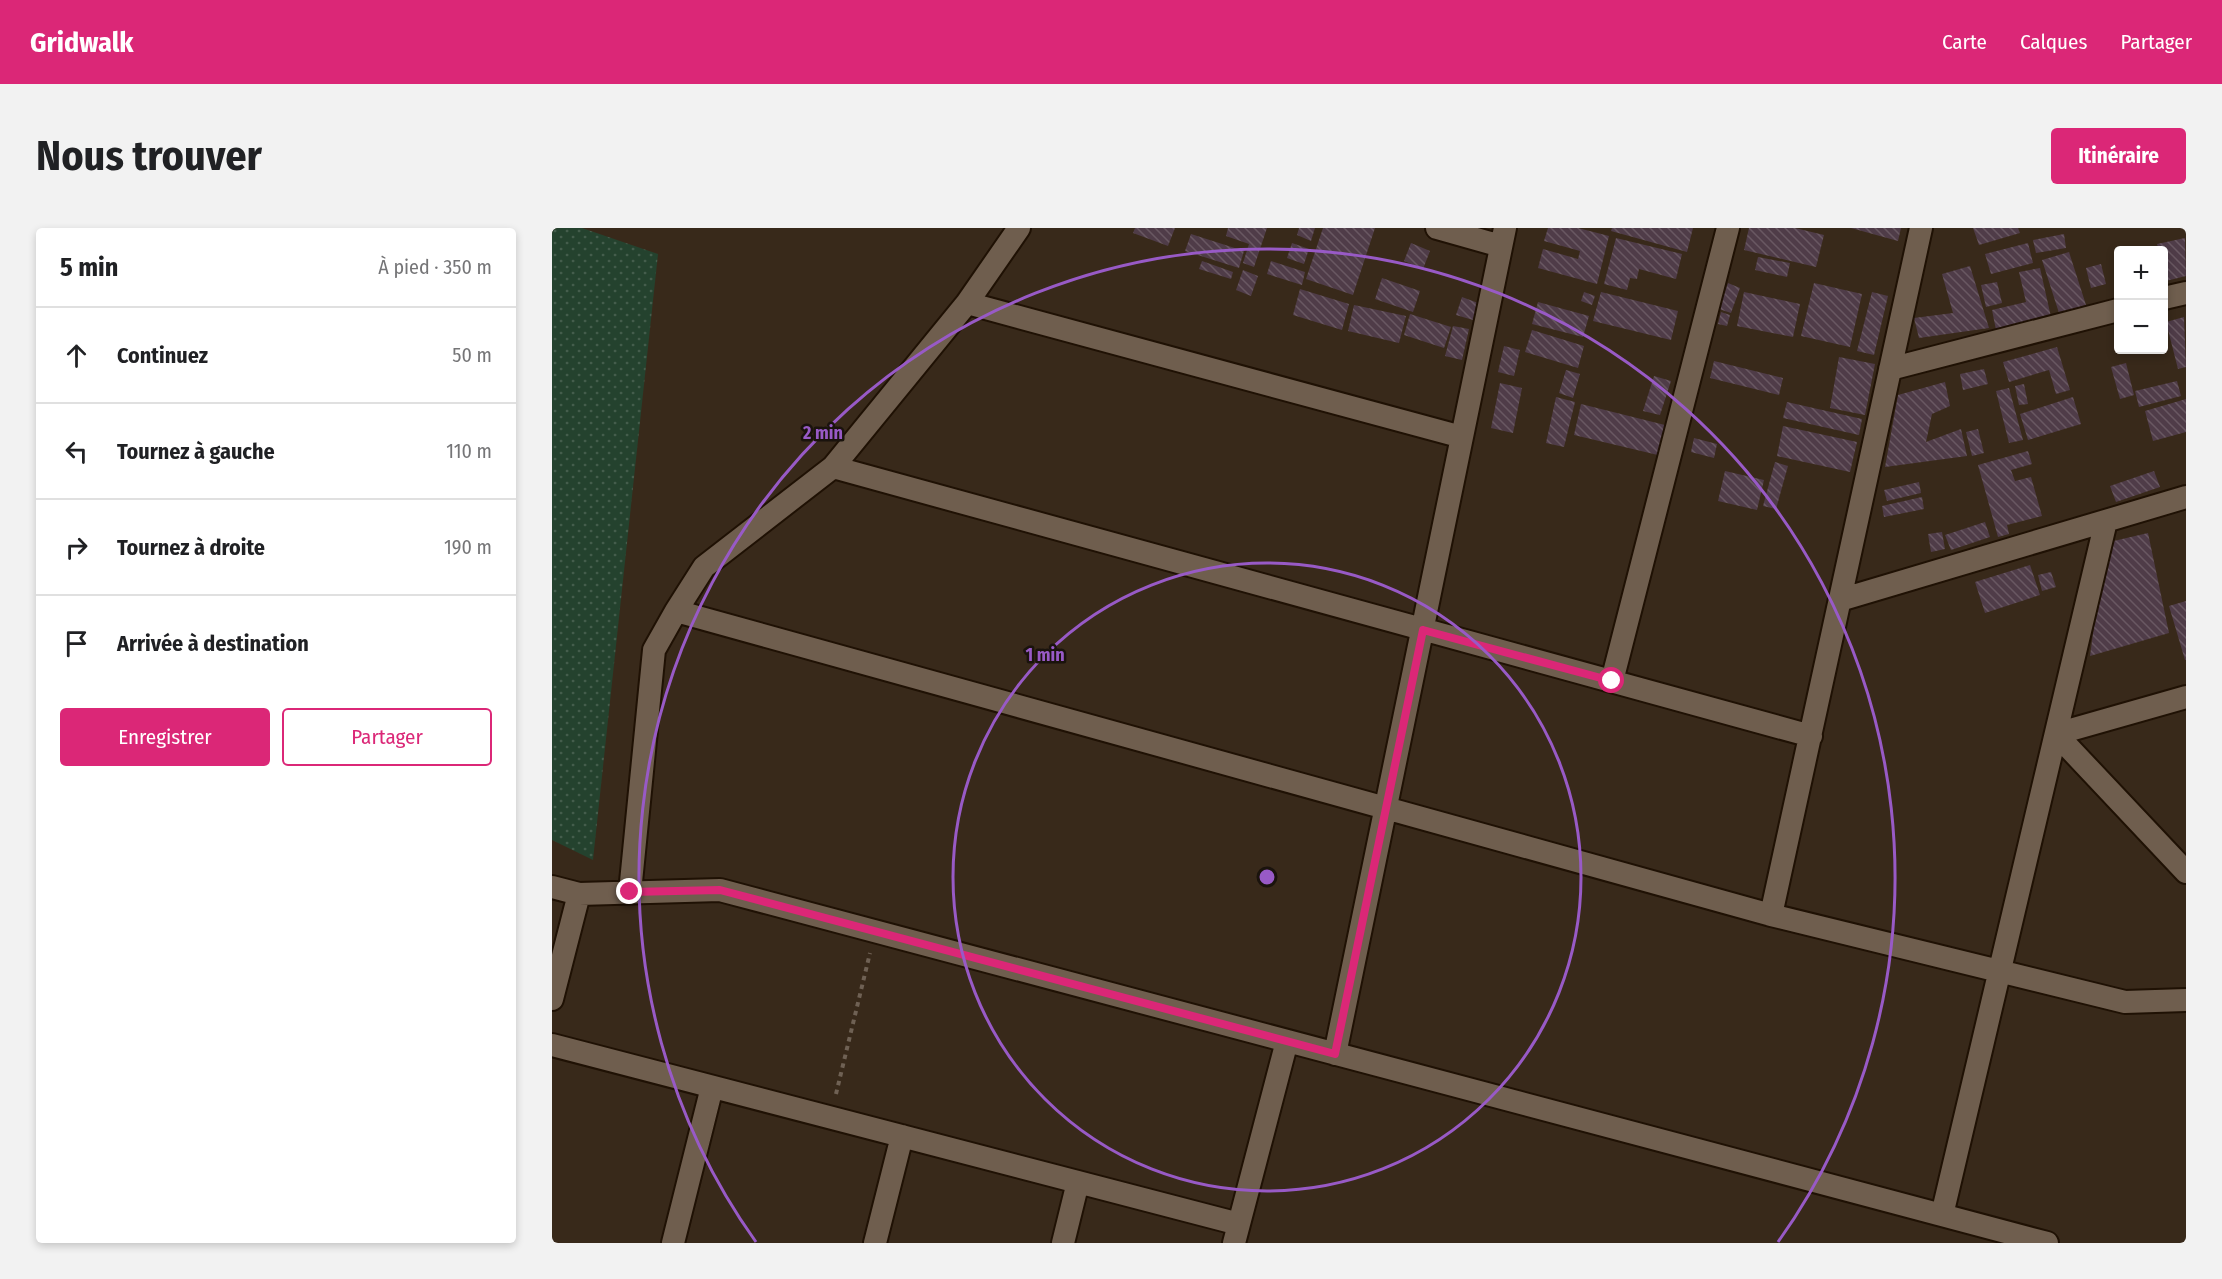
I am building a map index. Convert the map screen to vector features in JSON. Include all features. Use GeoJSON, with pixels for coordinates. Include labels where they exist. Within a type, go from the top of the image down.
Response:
{"type":"FeatureCollection","features":[{"type":"Feature","properties":{"kind":"street"},"geometry":{"type":"LineString","coordinates":[[630,892],[654,650],[676,611],[704,567],[833,467],[967,303],[1019,228]]}},
{"type":"Feature","properties":{"kind":"street"},"geometry":{"type":"LineString","coordinates":[[1335,1054],[1503,237],[1437,228]]}},
{"type":"Feature","properties":{"kind":"street"},"geometry":{"type":"LineString","coordinates":[[1612,681],[1728,228]]}},
{"type":"Feature","properties":{"kind":"street"},"geometry":{"type":"LineString","coordinates":[[1771,915],[1921,228]]}},
{"type":"Feature","properties":{"kind":"street"},"geometry":{"type":"LineString","coordinates":[[2168,297],[2186,292]]}},
{"type":"Feature","properties":{"kind":"street"},"geometry":{"type":"LineString","coordinates":[[967,303],[1462,437]]}},
{"type":"Feature","properties":{"kind":"street"},"geometry":{"type":"LineString","coordinates":[[1890,369],[2114,311]]}},
{"type":"Feature","properties":{"kind":"street"},"geometry":{"type":"LineString","coordinates":[[833,467],[1811,736]]}},
{"type":"Feature","properties":{"kind":"street"},"geometry":{"type":"LineString","coordinates":[[1840,600],[2186,497]]}},
{"type":"Feature","properties":{"kind":"street"},"geometry":{"type":"LineString","coordinates":[[1942,1215],[2106,521]]}},
{"type":"Feature","properties":{"kind":"street"},"geometry":{"type":"LineString","coordinates":[[676,611],[1771,915],[2125,1002],[2186,1000]]}},
{"type":"Feature","properties":{"kind":"street"},"geometry":{"type":"LineString","coordinates":[[2056,734],[2186,697]]}},
{"type":"Feature","properties":{"kind":"street"},"geometry":{"type":"LineString","coordinates":[[2056,734],[2186,872]]}},
{"type":"Feature","properties":{"kind":"street"},"geometry":{"type":"LineString","coordinates":[[552,887],[579,894],[720,890],[2048,1243]]}},
{"type":"Feature","properties":{"kind":"street"},"geometry":{"type":"LineString","coordinates":[[552,999],[579,894]]}},
{"type":"Feature","properties":{"kind":"street"},"geometry":{"type":"LineString","coordinates":[[552,1045],[1078,1182],[1237,1234],[1287,1041]]}},
{"type":"Feature","properties":{"kind":"street"},"geometry":{"type":"LineString","coordinates":[[673,1243],[712,1087]]}},
{"type":"Feature","properties":{"kind":"street"},"geometry":{"type":"LineString","coordinates":[[876,1243],[902,1136]]}},
{"type":"Feature","properties":{"kind":"street"},"geometry":{"type":"LineString","coordinates":[[1063,1243],[1078,1182]]}},
{"type":"Feature","properties":{"kind":"path"},"geometry":{"type":"LineString","coordinates":[[831,1118],[875,932]]}},
{"type":"Feature","properties":{"kind":"green space"},"geometry":{"type":"Polygon","coordinates":[[[552,228],[582,228],[658,254],[593,860],[552,840],[552,228]]]}},
{"type":"Feature","properties":{"kind":"building"},"geometry":{"type":"Polygon","coordinates":[[[1135,228],[1175,228],[1168,246],[1133,233],[1135,228]]]}},
{"type":"Feature","properties":{"kind":"building"},"geometry":{"type":"Polygon","coordinates":[[[1228,228],[1267,228],[1254,267],[1243,263],[1249,244],[1226,236],[1228,228]]]}},
{"type":"Feature","properties":{"kind":"building"},"geometry":{"type":"Polygon","coordinates":[[[1299,228],[1315,228],[1311,241],[1297,235],[1299,228]]]}},
{"type":"Feature","properties":{"kind":"building"},"geometry":{"type":"Polygon","coordinates":[[[1323,228],[1375,228],[1353,295],[1306,279],[1323,228]]]}},
{"type":"Feature","properties":{"kind":"building"},"geometry":{"type":"Polygon","coordinates":[[[1548,228],[1578,228],[1609,236],[1597,284],[1538,268],[1543,249],[1578,259],[1580,251],[1544,241],[1548,228]]]}},
{"type":"Feature","properties":{"kind":"building"},"geometry":{"type":"Polygon","coordinates":[[[1612,228],[1693,228],[1687,252],[1611,231],[1612,228]]]}},
{"type":"Feature","properties":{"kind":"building"},"geometry":{"type":"Polygon","coordinates":[[[1749,228],[1795,228],[1824,235],[1816,267],[1744,250],[1749,228]]]}},
{"type":"Feature","properties":{"kind":"building"},"geometry":{"type":"Polygon","coordinates":[[[1851,228],[1901,228],[1898,241],[1851,228]]]}},
{"type":"Feature","properties":{"kind":"building"},"geometry":{"type":"Polygon","coordinates":[[[1973,228],[2018,228],[2020,233],[1979,245],[1973,228]]]}},
{"type":"Feature","properties":{"kind":"building"},"geometry":{"type":"Polygon","coordinates":[[[1191,234],[1244,251],[1239,268],[1185,251],[1191,234]]]}},
{"type":"Feature","properties":{"kind":"building"},"geometry":{"type":"Polygon","coordinates":[[[2064,234],[2066,248],[2036,253],[2033,240],[2064,234]]]}},
{"type":"Feature","properties":{"kind":"building"},"geometry":{"type":"Polygon","coordinates":[[[1616,238],[1682,254],[1676,279],[1639,269],[1637,279],[1630,278],[1627,290],[1604,284],[1616,238]]]}},
{"type":"Feature","properties":{"kind":"building"},"geometry":{"type":"Polygon","coordinates":[[[2185,238],[2186,276],[2168,280],[2168,246],[2158,246],[2157,244],[2185,238]]]}},
{"type":"Feature","properties":{"kind":"building"},"geometry":{"type":"Polygon","coordinates":[[[1292,243],[1309,249],[1304,264],[1287,258],[1292,243]]]}},
{"type":"Feature","properties":{"kind":"building"},"geometry":{"type":"Polygon","coordinates":[[[1411,243],[1430,251],[1423,269],[1404,261],[1411,243]]]}},
{"type":"Feature","properties":{"kind":"building"},"geometry":{"type":"Polygon","coordinates":[[[2028,243],[2033,263],[1991,274],[1985,254],[2028,243]]]}},
{"type":"Feature","properties":{"kind":"building"},"geometry":{"type":"Polygon","coordinates":[[[2069,252],[2086,305],[2059,313],[2042,260],[2069,252]]]}},
{"type":"Feature","properties":{"kind":"building"},"geometry":{"type":"Polygon","coordinates":[[[1758,257],[1790,263],[1787,277],[1755,270],[1758,257]]]}},
{"type":"Feature","properties":{"kind":"building"},"geometry":{"type":"Polygon","coordinates":[[[1202,261],[1233,272],[1231,279],[1199,269],[1202,261]]]}},
{"type":"Feature","properties":{"kind":"building"},"geometry":{"type":"Polygon","coordinates":[[[1271,261],[1305,272],[1302,285],[1267,274],[1271,261]]]}},
{"type":"Feature","properties":{"kind":"building"},"geometry":{"type":"Polygon","coordinates":[[[2101,264],[2106,284],[2091,288],[2086,268],[2101,264]]]}},
{"type":"Feature","properties":{"kind":"building"},"geometry":{"type":"Polygon","coordinates":[[[1970,266],[1989,328],[1919,338],[1914,318],[1953,313],[1942,274],[1970,266]]]}},
{"type":"Feature","properties":{"kind":"building"},"geometry":{"type":"Polygon","coordinates":[[[2040,268],[2051,317],[1996,330],[1992,310],[2026,302],[2019,272],[2040,268]]]}},
{"type":"Feature","properties":{"kind":"building"},"geometry":{"type":"Polygon","coordinates":[[[1243,270],[1258,276],[1251,296],[1236,290],[1243,270]]]}},
{"type":"Feature","properties":{"kind":"building"},"geometry":{"type":"Polygon","coordinates":[[[1382,278],[1420,291],[1413,312],[1375,299],[1382,278]]]}},
{"type":"Feature","properties":{"kind":"building"},"geometry":{"type":"Polygon","coordinates":[[[1997,282],[2002,303],[1986,307],[1981,285],[1997,282]]]}},
{"type":"Feature","properties":{"kind":"building"},"geometry":{"type":"Polygon","coordinates":[[[1728,283],[1740,288],[1731,313],[1719,309],[1728,283]]]}},
{"type":"Feature","properties":{"kind":"building"},"geometry":{"type":"Polygon","coordinates":[[[1814,283],[1862,294],[1850,347],[1801,336],[1814,283]]]}},
{"type":"Feature","properties":{"kind":"building"},"geometry":{"type":"Polygon","coordinates":[[[1300,289],[1349,304],[1342,330],[1293,315],[1300,289]]]}},
{"type":"Feature","properties":{"kind":"building"},"geometry":{"type":"Polygon","coordinates":[[[1584,292],[1595,296],[1592,305],[1581,301],[1584,292]]]}},
{"type":"Feature","properties":{"kind":"building"},"geometry":{"type":"Polygon","coordinates":[[[1601,292],[1678,311],[1671,340],[1593,321],[1601,292]]]}},
{"type":"Feature","properties":{"kind":"building"},"geometry":{"type":"Polygon","coordinates":[[[1744,292],[1800,304],[1793,337],[1737,326],[1744,292]]]}},
{"type":"Feature","properties":{"kind":"building"},"geometry":{"type":"Polygon","coordinates":[[[1872,292],[1888,296],[1874,355],[1857,351],[1872,292]]]}},
{"type":"Feature","properties":{"kind":"building"},"geometry":{"type":"Polygon","coordinates":[[[1462,297],[1478,303],[1473,320],[1456,315],[1462,297]]]}},
{"type":"Feature","properties":{"kind":"building"},"geometry":{"type":"Polygon","coordinates":[[[1538,302],[1589,316],[1583,337],[1532,324],[1538,302]]]}},
{"type":"Feature","properties":{"kind":"building"},"geometry":{"type":"Polygon","coordinates":[[[1354,305],[1406,316],[1399,343],[1348,331],[1354,305]]]}},
{"type":"Feature","properties":{"kind":"building"},"geometry":{"type":"Polygon","coordinates":[[[1721,312],[1730,315],[1727,326],[1718,324],[1721,312]]]}},
{"type":"Feature","properties":{"kind":"building"},"geometry":{"type":"Polygon","coordinates":[[[1410,314],[1451,327],[1444,348],[1404,335],[1410,314]]]}},
{"type":"Feature","properties":{"kind":"building"},"geometry":{"type":"Polygon","coordinates":[[[2184,317],[2186,367],[2178,369],[2168,321],[2184,317]]]}},
{"type":"Feature","properties":{"kind":"building"},"geometry":{"type":"Polygon","coordinates":[[[1453,326],[1469,329],[1462,360],[1445,356],[1453,326]]]}},
{"type":"Feature","properties":{"kind":"building"},"geometry":{"type":"Polygon","coordinates":[[[1532,330],[1584,346],[1578,368],[1525,352],[1532,330]]]}},
{"type":"Feature","properties":{"kind":"building"},"geometry":{"type":"Polygon","coordinates":[[[1504,346],[1520,350],[1514,376],[1498,372],[1504,346]]]}},
{"type":"Feature","properties":{"kind":"building"},"geometry":{"type":"Polygon","coordinates":[[[2057,347],[2070,390],[2056,394],[2049,370],[2009,382],[2003,362],[2057,347]]]}},
{"type":"Feature","properties":{"kind":"building"},"geometry":{"type":"Polygon","coordinates":[[[1839,357],[1875,364],[1865,415],[1830,408],[1839,357]]]}},
{"type":"Feature","properties":{"kind":"building"},"geometry":{"type":"Polygon","coordinates":[[[1714,361],[1783,378],[1779,395],[1710,378],[1714,361]]]}},
{"type":"Feature","properties":{"kind":"building"},"geometry":{"type":"Polygon","coordinates":[[[2126,363],[2134,395],[2120,399],[2111,367],[2126,363]]]}},
{"type":"Feature","properties":{"kind":"building"},"geometry":{"type":"Polygon","coordinates":[[[1984,369],[1988,384],[1963,390],[1960,374],[1984,369]]]}},
{"type":"Feature","properties":{"kind":"building"},"geometry":{"type":"Polygon","coordinates":[[[1566,370],[1580,374],[1573,398],[1559,393],[1566,370]]]}},
{"type":"Feature","properties":{"kind":"building"},"geometry":{"type":"Polygon","coordinates":[[[1654,376],[1671,381],[1660,415],[1643,411],[1654,376]]]}},
{"type":"Feature","properties":{"kind":"building"},"geometry":{"type":"Polygon","coordinates":[[[2177,381],[2181,396],[2139,407],[2135,391],[2177,381]]]}},
{"type":"Feature","properties":{"kind":"building"},"geometry":{"type":"Polygon","coordinates":[[[1945,382],[1950,406],[1932,414],[1926,442],[1961,429],[1967,456],[1885,467],[1898,395],[1945,382]]]}},
{"type":"Feature","properties":{"kind":"building"},"geometry":{"type":"Polygon","coordinates":[[[1500,383],[1522,388],[1513,433],[1491,428],[1500,383]]]}},
{"type":"Feature","properties":{"kind":"building"},"geometry":{"type":"Polygon","coordinates":[[[2024,384],[2028,404],[2019,405],[2015,386],[2024,384]]]}},
{"type":"Feature","properties":{"kind":"building"},"geometry":{"type":"Polygon","coordinates":[[[2009,388],[2023,440],[2009,443],[1996,391],[2009,388]]]}},
{"type":"Feature","properties":{"kind":"building"},"geometry":{"type":"Polygon","coordinates":[[[1556,397],[1575,402],[1564,447],[1546,443],[1556,397]]]}},
{"type":"Feature","properties":{"kind":"building"},"geometry":{"type":"Polygon","coordinates":[[[2073,397],[2081,424],[2028,440],[2020,414],[2073,397]]]}},
{"type":"Feature","properties":{"kind":"building"},"geometry":{"type":"Polygon","coordinates":[[[2186,399],[2186,432],[2153,441],[2145,411],[2186,399]]]}},
{"type":"Feature","properties":{"kind":"building"},"geometry":{"type":"Polygon","coordinates":[[[1787,402],[1862,419],[1859,435],[1783,418],[1787,402]]]}},
{"type":"Feature","properties":{"kind":"building"},"geometry":{"type":"Polygon","coordinates":[[[1581,404],[1669,426],[1662,456],[1574,435],[1581,404]]]}},
{"type":"Feature","properties":{"kind":"building"},"geometry":{"type":"Polygon","coordinates":[[[1783,426],[1857,442],[1850,472],[1777,456],[1783,426]]]}},
{"type":"Feature","properties":{"kind":"building"},"geometry":{"type":"Polygon","coordinates":[[[1978,429],[1984,453],[1972,456],[1966,432],[1978,429]]]}},
{"type":"Feature","properties":{"kind":"building"},"geometry":{"type":"Polygon","coordinates":[[[1694,438],[1717,444],[1714,458],[1691,452],[1694,438]]]}},
{"type":"Feature","properties":{"kind":"building"},"geometry":{"type":"Polygon","coordinates":[[[2028,451],[2032,464],[2011,470],[2015,481],[2031,477],[2042,516],[2007,525],[2009,534],[1998,537],[1978,465],[2028,451]]]}},
{"type":"Feature","properties":{"kind":"building"},"geometry":{"type":"Polygon","coordinates":[[[1775,462],[1788,466],[1776,509],[1763,506],[1775,462]]]}},
{"type":"Feature","properties":{"kind":"building"},"geometry":{"type":"Polygon","coordinates":[[[1725,471],[1764,480],[1757,510],[1718,501],[1725,471]]]}},
{"type":"Feature","properties":{"kind":"building"},"geometry":{"type":"Polygon","coordinates":[[[2154,471],[2160,487],[2116,502],[2110,486],[2154,471]]]}},
{"type":"Feature","properties":{"kind":"building"},"geometry":{"type":"Polygon","coordinates":[[[1919,482],[1921,493],[1887,501],[1884,490],[1919,482]]]}},
{"type":"Feature","properties":{"kind":"building"},"geometry":{"type":"Polygon","coordinates":[[[1922,497],[1924,509],[1884,517],[1882,506],[1922,497]]]}},
{"type":"Feature","properties":{"kind":"building"},"geometry":{"type":"Polygon","coordinates":[[[1985,522],[1990,537],[1951,550],[1945,535],[1985,522]]]}},
{"type":"Feature","properties":{"kind":"building"},"geometry":{"type":"Polygon","coordinates":[[[1942,532],[1945,549],[1931,552],[1928,534],[1942,532]]]}},
{"type":"Feature","properties":{"kind":"building"},"geometry":{"type":"Polygon","coordinates":[[[2148,533],[2169,633],[2090,656],[2105,543],[2148,533]]]}},
{"type":"Feature","properties":{"kind":"building"},"geometry":{"type":"Polygon","coordinates":[[[2030,565],[2040,595],[1985,613],[1975,582],[2030,565]]]}},
{"type":"Feature","properties":{"kind":"building"},"geometry":{"type":"Polygon","coordinates":[[[2051,572],[2056,587],[2042,591],[2038,575],[2051,572]]]}},
{"type":"Feature","properties":{"kind":"building"},"geometry":{"type":"Polygon","coordinates":[[[2186,601],[2186,660],[2185,660],[2169,606],[2186,601]]]}},
{"type":"Feature","properties":{"kind":"route"},"geometry":{"type":"LineString","coordinates":[[630,892],[720,890],[1335,1054],[1423,630],[1612,681]]}}]}
